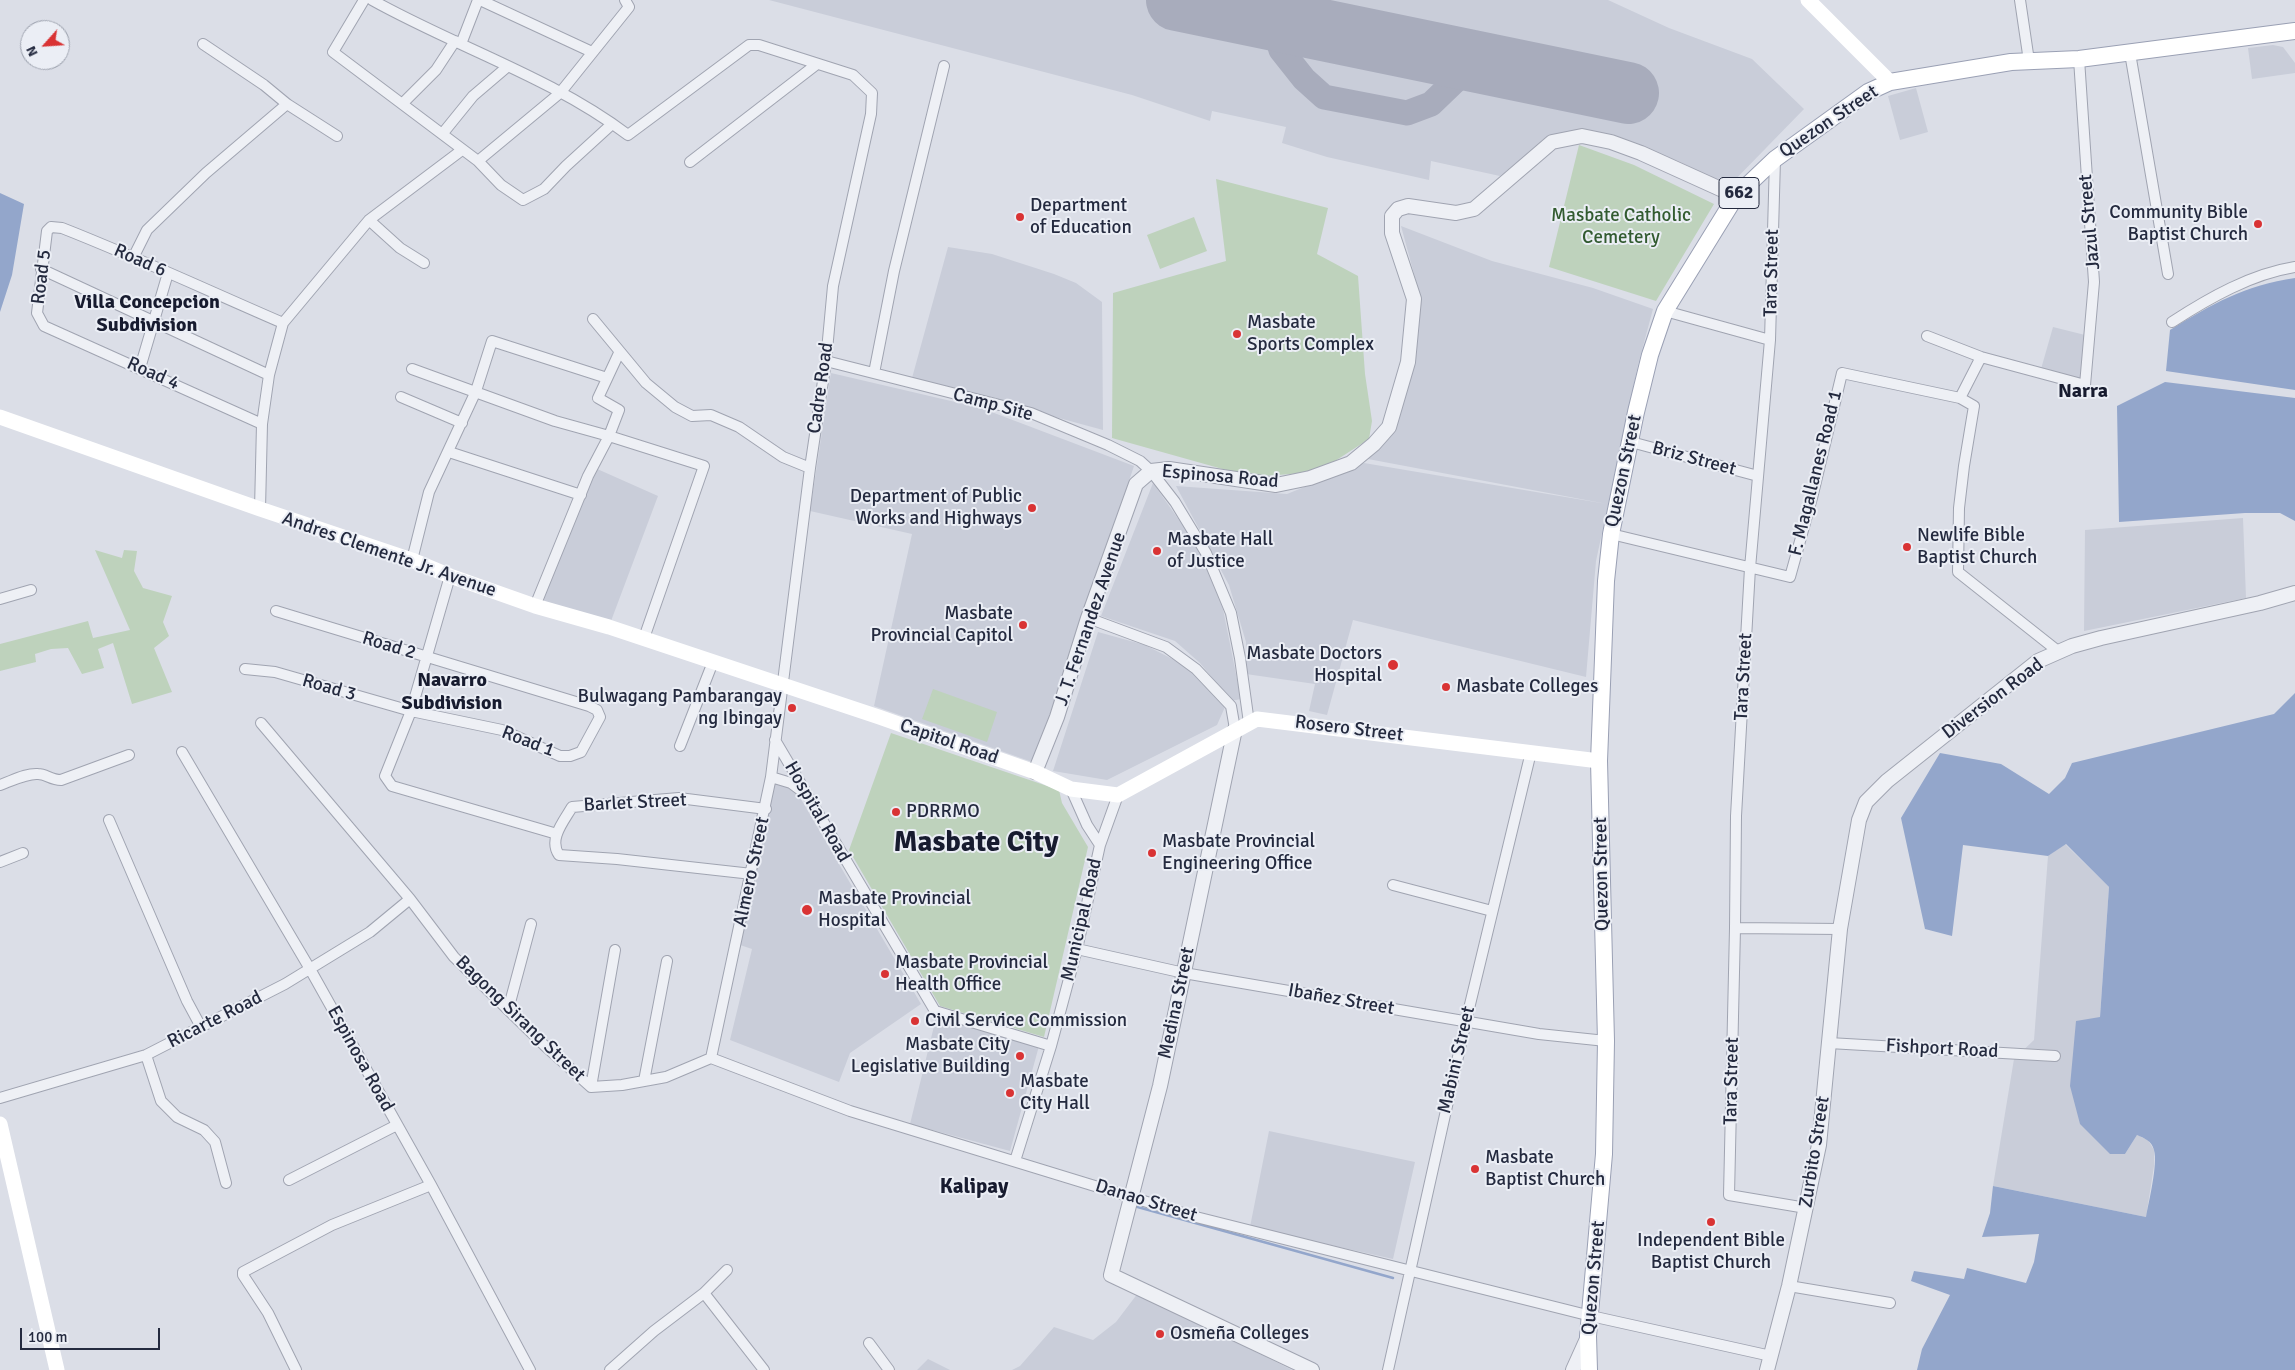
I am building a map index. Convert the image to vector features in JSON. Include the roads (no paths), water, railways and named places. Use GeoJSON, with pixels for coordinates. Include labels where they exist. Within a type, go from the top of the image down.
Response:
{"type":"FeatureCollection","features":[{"type":"Feature","properties":{"kind":"main road"},"geometry":{"type":"LineString","coordinates":[[1808,0],[1890,82]]}},
{"type":"Feature","properties":{"kind":"main road","name":"Quezon Street"},"geometry":{"type":"LineString","coordinates":[[1589,1370],[1588,1336],[1604,1154],[1606,1041],[1599,761],[1606,581],[1611,534],[1650,355],[1665,311],[1736,196],[1775,159],[1843,108],[1868,92],[1890,82],[2011,62],[2079,59],[2295,31]]}},
{"type":"Feature","properties":{"kind":"main road","name":"Andres Clemente Jr. Avenue"},"geometry":{"type":"LineString","coordinates":[[0,418],[412,560],[450,576],[535,606],[644,638],[781,685]]}},
{"type":"Feature","properties":{"kind":"main road","name":"Capitol Road"},"geometry":{"type":"LineString","coordinates":[[781,685],[1035,772],[1071,789],[1118,795]]}},
{"type":"Feature","properties":{"kind":"main road","name":"Rosero Street"},"geometry":{"type":"LineString","coordinates":[[1118,795],[1257,719],[1599,761]]}},
{"type":"Feature","properties":{"kind":"main road"},"geometry":{"type":"LineString","coordinates":[[0,1124],[57,1370]]}},
{"type":"Feature","properties":{"kind":"street"},"geometry":{"type":"LineString","coordinates":[[364,0],[333,52],[443,133],[478,162],[501,186],[523,200],[544,190],[566,166],[612,124]]}},
{"type":"Feature","properties":{"kind":"street"},"geometry":{"type":"LineString","coordinates":[[403,103],[436,70],[458,42],[479,0],[592,52]]}},
{"type":"Feature","properties":{"kind":"street"},"geometry":{"type":"LineString","coordinates":[[478,162],[560,93],[629,7],[625,0]]}},
{"type":"Feature","properties":{"kind":"street"},"geometry":{"type":"LineString","coordinates":[[2020,0],[2030,62]]}},
{"type":"Feature","properties":{"kind":"street"},"geometry":{"type":"LineString","coordinates":[[377,1],[600,114],[628,135],[750,45],[759,45],[818,64]]}},
{"type":"Feature","properties":{"kind":"street"},"geometry":{"type":"LineString","coordinates":[[203,44],[264,85],[287,104],[336,136]]}},
{"type":"Feature","properties":{"kind":"street"},"geometry":{"type":"LineString","coordinates":[[2130,53],[2168,274]]}},
{"type":"Feature","properties":{"kind":"street","name":"Jazul Street"},"geometry":{"type":"LineString","coordinates":[[1981,357],[2085,385],[2094,282],[2079,59]]}},
{"type":"Feature","properties":{"kind":"street"},"geometry":{"type":"LineString","coordinates":[[690,162],[818,64]]}},
{"type":"Feature","properties":{"kind":"street","name":"Cadre Road"},"geometry":{"type":"LineString","coordinates":[[781,685],[826,361],[833,286],[871,114],[872,94],[853,75],[818,64]]}},
{"type":"Feature","properties":{"kind":"street"},"geometry":{"type":"LineString","coordinates":[[443,133],[474,96],[507,66]]}},
{"type":"Feature","properties":{"kind":"street"},"geometry":{"type":"LineString","coordinates":[[874,373],[899,252],[944,66]]}},
{"type":"Feature","properties":{"kind":"street"},"geometry":{"type":"LineString","coordinates":[[134,256],[147,230],[206,173],[287,104]]}},
{"type":"Feature","properties":{"kind":"street","name":"Espinosa Road"},"geometry":{"type":"LineString","coordinates":[[1151,470],[1169,469],[1276,485],[1310,478],[1350,463],[1374,444],[1389,427],[1408,362],[1414,299],[1392,233],[1392,216],[1398,208],[1408,206],[1456,213],[1474,209],[1552,142],[1582,136],[1611,142],[1641,153],[1736,196]]}},
{"type":"Feature","properties":{"kind":"street"},"geometry":{"type":"LineString","coordinates":[[260,509],[262,424],[269,375],[282,323],[370,220],[462,150]]}},
{"type":"Feature","properties":{"kind":"street","name":"Tara Street"},"geometry":{"type":"LineString","coordinates":[[1775,159],[1770,340],[1750,568],[1736,816],[1729,1195],[1806,1208]]}},
{"type":"Feature","properties":{"kind":"street"},"geometry":{"type":"LineString","coordinates":[[370,220],[400,248],[424,263]]}},
{"type":"Feature","properties":{"kind":"street","name":"Road 6"},"geometry":{"type":"LineString","coordinates":[[51,227],[62,228],[134,256],[282,323]]}},
{"type":"Feature","properties":{"kind":"street","name":"Road 5"},"geometry":{"type":"LineString","coordinates":[[44,326],[37,313],[47,232],[51,227]]}},
{"type":"Feature","properties":{"kind":"street"},"geometry":{"type":"LineString","coordinates":[[2172,322],[2209,298],[2280,270],[2295,268]]}},
{"type":"Feature","properties":{"kind":"street"},"geometry":{"type":"LineString","coordinates":[[41,269],[269,375]]}},
{"type":"Feature","properties":{"kind":"street"},"geometry":{"type":"LineString","coordinates":[[140,368],[168,273]]}},
{"type":"Feature","properties":{"kind":"street"},"geometry":{"type":"LineString","coordinates":[[1665,311],[1770,340]]}},
{"type":"Feature","properties":{"kind":"street"},"geometry":{"type":"LineString","coordinates":[[593,319],[619,353],[646,383],[675,406],[692,416],[711,414],[739,427],[783,457],[810,468]]}},
{"type":"Feature","properties":{"kind":"street","name":"Road 4"},"geometry":{"type":"LineString","coordinates":[[44,326],[262,424]]}},
{"type":"Feature","properties":{"kind":"street"},"geometry":{"type":"LineString","coordinates":[[1927,336],[1981,357],[1960,398],[1974,406],[1959,508],[1958,572],[2059,652]]}},
{"type":"Feature","properties":{"kind":"street"},"geometry":{"type":"LineString","coordinates":[[412,560],[430,492],[476,391],[492,341],[607,378]]}},
{"type":"Feature","properties":{"kind":"street"},"geometry":{"type":"LineString","coordinates":[[535,606],[619,410],[598,398],[619,353]]}},
{"type":"Feature","properties":{"kind":"street","name":"Camp Site"},"geometry":{"type":"LineString","coordinates":[[826,361],[1031,414],[1108,445],[1140,461],[1151,470],[1175,502],[1206,552],[1231,612],[1246,704],[1242,726]]}},
{"type":"Feature","properties":{"kind":"street"},"geometry":{"type":"LineString","coordinates":[[412,369],[555,421],[704,466],[644,638]]}},
{"type":"Feature","properties":{"kind":"street","name":"F. Magallanes Road 1"},"geometry":{"type":"LineString","coordinates":[[1750,568],[1790,577],[1812,498],[1842,373],[1960,398]]}},
{"type":"Feature","properties":{"kind":"street"},"geometry":{"type":"LineString","coordinates":[[401,397],[462,423]]}},
{"type":"Feature","properties":{"kind":"street","name":"Briz Street"},"geometry":{"type":"LineString","coordinates":[[1631,442],[1758,476]]}},
{"type":"Feature","properties":{"kind":"street"},"geometry":{"type":"LineString","coordinates":[[449,452],[581,495]]}},
{"type":"Feature","properties":{"kind":"street","name":"J. T. Fernandez Avenue"},"geometry":{"type":"LineString","coordinates":[[1035,772],[1058,717],[1088,618],[1136,484],[1151,470]]}},
{"type":"Feature","properties":{"kind":"street"},"geometry":{"type":"LineString","coordinates":[[1611,534],[1750,568]]}},
{"type":"Feature","properties":{"kind":"street"},"geometry":{"type":"LineString","coordinates":[[450,576],[411,711],[385,776],[392,786],[557,834],[554,848],[559,855],[617,859],[752,874]]}},
{"type":"Feature","properties":{"kind":"street"},"geometry":{"type":"LineString","coordinates":[[0,600],[31,590]]}},
{"type":"Feature","properties":{"kind":"street","name":"Diversion Road"},"geometry":{"type":"LineString","coordinates":[[1840,929],[1859,820],[1866,802],[1887,781],[2038,661],[2101,638],[2260,603],[2295,593]]}},
{"type":"Feature","properties":{"kind":"street","name":"Road 2"},"geometry":{"type":"LineString","coordinates":[[276,611],[589,706]]}},
{"type":"Feature","properties":{"kind":"street"},"geometry":{"type":"LineString","coordinates":[[1088,618],[1166,647],[1196,669],[1231,706],[1242,726]]}},
{"type":"Feature","properties":{"kind":"street"},"geometry":{"type":"LineString","coordinates":[[680,746],[713,662]]}},
{"type":"Feature","properties":{"kind":"street","name":"Road 3"},"geometry":{"type":"LineString","coordinates":[[245,669],[275,672],[411,711]]}},
{"type":"Feature","properties":{"kind":"street","name":"Almero Street"},"geometry":{"type":"LineString","coordinates":[[711,1058],[766,809],[781,685]]}},
{"type":"Feature","properties":{"kind":"street"},"geometry":{"type":"LineString","coordinates":[[1231,706],[1246,704]]}},
{"type":"Feature","properties":{"kind":"street","name":"Road 1"},"geometry":{"type":"LineString","coordinates":[[411,711],[502,730],[560,756],[570,756],[581,752],[600,717],[597,710],[589,706]]}},
{"type":"Feature","properties":{"kind":"street","name":"Bagong Sirang Street"},"geometry":{"type":"LineString","coordinates":[[261,723],[410,899],[454,957],[591,1087],[666,1077],[711,1058]]}},
{"type":"Feature","properties":{"kind":"street","name":"Medina Street"},"geometry":{"type":"LineString","coordinates":[[1242,726],[1160,1086],[1111,1275],[1312,1370]]}},
{"type":"Feature","properties":{"kind":"street","name":"Hospital Road"},"geometry":{"type":"LineString","coordinates":[[775,740],[935,1011],[1051,1046]]}},
{"type":"Feature","properties":{"kind":"street","name":"Espinosa Road"},"geometry":{"type":"LineString","coordinates":[[182,752],[310,969],[431,1185],[530,1370]]}},
{"type":"Feature","properties":{"kind":"street","name":"Mabini Street"},"geometry":{"type":"LineString","coordinates":[[1388,1370],[1466,1021],[1531,752]]}},
{"type":"Feature","properties":{"kind":"street"},"geometry":{"type":"LineString","coordinates":[[0,785],[31,774],[41,773],[51,780],[61,780],[129,755]]}},
{"type":"Feature","properties":{"kind":"street"},"geometry":{"type":"LineString","coordinates":[[771,777],[791,783],[808,796]]}},
{"type":"Feature","properties":{"kind":"street"},"geometry":{"type":"LineString","coordinates":[[1071,789],[1087,825],[1100,845]]}},
{"type":"Feature","properties":{"kind":"street","name":"Municipal Road"},"geometry":{"type":"LineString","coordinates":[[1015,1161],[1051,1046],[1077,949],[1100,845],[1118,795]]}},
{"type":"Feature","properties":{"kind":"street","name":"Barlet Street"},"geometry":{"type":"LineString","coordinates":[[557,834],[572,806],[679,798],[766,809]]}},
{"type":"Feature","properties":{"kind":"street"},"geometry":{"type":"LineString","coordinates":[[109,820],[187,1001],[201,1027]]}},
{"type":"Feature","properties":{"kind":"street"},"geometry":{"type":"LineString","coordinates":[[0,862],[22,853]]}},
{"type":"Feature","properties":{"kind":"street"},"geometry":{"type":"LineString","coordinates":[[1393,885],[1492,911]]}},
{"type":"Feature","properties":{"kind":"street","name":"Ricarte Road"},"geometry":{"type":"LineString","coordinates":[[0,1098],[146,1055],[285,984],[370,932],[410,899]]}},
{"type":"Feature","properties":{"kind":"street"},"geometry":{"type":"LineString","coordinates":[[508,1010],[531,924]]}},
{"type":"Feature","properties":{"kind":"street"},"geometry":{"type":"LineString","coordinates":[[1735,928],[1840,929]]}},
{"type":"Feature","properties":{"kind":"street","name":"Zurbito Street"},"geometry":{"type":"LineString","coordinates":[[1767,1370],[1789,1286],[1820,1145],[1840,929]]}},
{"type":"Feature","properties":{"kind":"street","name":"Ibañez Street"},"geometry":{"type":"LineString","coordinates":[[1077,949],[1184,974],[1539,1034],[1606,1041]]}},
{"type":"Feature","properties":{"kind":"street"},"geometry":{"type":"LineString","coordinates":[[591,1087],[615,950]]}},
{"type":"Feature","properties":{"kind":"street"},"geometry":{"type":"LineString","coordinates":[[644,1081],[668,960]]}},
{"type":"Feature","properties":{"kind":"street","name":"Fishport Road"},"geometry":{"type":"LineString","coordinates":[[1830,1043],[2055,1056]]}},
{"type":"Feature","properties":{"kind":"street"},"geometry":{"type":"LineString","coordinates":[[146,1055],[161,1101],[177,1117],[204,1130],[215,1142],[226,1183]]}},
{"type":"Feature","properties":{"kind":"street","name":"Danao Street"},"geometry":{"type":"LineString","coordinates":[[711,1058],[850,1111],[1196,1217],[1591,1316],[1771,1356]]}},
{"type":"Feature","properties":{"kind":"street"},"geometry":{"type":"LineString","coordinates":[[290,1180],[397,1125]]}},
{"type":"Feature","properties":{"kind":"street"},"geometry":{"type":"LineString","coordinates":[[296,1370],[268,1313],[243,1275],[243,1272],[332,1225],[431,1185]]}},
{"type":"Feature","properties":{"kind":"street"},"geometry":{"type":"LineString","coordinates":[[610,1370],[654,1330],[704,1293],[727,1270]]}},
{"type":"Feature","properties":{"kind":"street"},"geometry":{"type":"LineString","coordinates":[[1789,1286],[1890,1303]]}},
{"type":"Feature","properties":{"kind":"street"},"geometry":{"type":"LineString","coordinates":[[704,1293],[764,1370]]}},
{"type":"Feature","properties":{"kind":"street"},"geometry":{"type":"LineString","coordinates":[[1574,1370],[1588,1336]]}},
{"type":"Feature","properties":{"kind":"street"},"geometry":{"type":"LineString","coordinates":[[869,1343],[889,1370]]}},
{"type":"Feature","properties":{"kind":"water"},"geometry":{"type":"Polygon","coordinates":[[[0,193],[24,204],[12,275],[0,312],[0,193]]]}},
{"type":"Feature","properties":{"kind":"water"},"geometry":{"type":"Polygon","coordinates":[[[2295,278],[2295,390],[2166,371],[2170,330],[2230,297],[2260,285],[2295,278]]]}},
{"type":"Feature","properties":{"kind":"water"},"geometry":{"type":"Polygon","coordinates":[[[2165,382],[2295,398],[2295,521],[2280,513],[2245,513],[2119,522],[2117,406],[2165,382]]]}},
{"type":"Feature","properties":{"kind":"water"},"geometry":{"type":"Polygon","coordinates":[[[2295,693],[2295,1370],[1917,1370],[1922,1349],[1950,1295],[1911,1281],[1914,1271],[1964,1279],[1967,1268],[2026,1283],[2034,1262],[2039,1234],[1982,1237],[1990,1213],[1993,1186],[2146,1217],[2153,1183],[2155,1156],[2151,1144],[2137,1135],[2125,1154],[2110,1154],[2080,1124],[2070,1086],[2076,1021],[2100,1017],[2109,887],[2066,844],[2048,856],[1963,845],[1952,936],[1925,929],[1901,818],[1940,753],[2001,764],[2049,794],[2065,778],[2072,763],[2274,714],[2295,693]]]}},
{"type":"Feature","properties":{"kind":"waterway"},"geometry":{"type":"LineString","coordinates":[[1134,1206],[1393,1278]]}},
{"type":"Feature","properties":{"kind":"place","name":"Department of Education"},"geometry":{"type":"Point","coordinates":[1020,217]}},
{"type":"Feature","properties":{"kind":"place","name":"Community Bible Baptist Church"},"geometry":{"type":"Point","coordinates":[2258,224]}},
{"type":"Feature","properties":{"kind":"place","name":"Masbate Sports Complex"},"geometry":{"type":"Point","coordinates":[1237,334]}},
{"type":"Feature","properties":{"kind":"place","name":"Department of Public Works and Highways"},"geometry":{"type":"Point","coordinates":[1032,508]}},
{"type":"Feature","properties":{"kind":"place","name":"Newlife Bible Baptist Church"},"geometry":{"type":"Point","coordinates":[1907,547]}},
{"type":"Feature","properties":{"kind":"place","name":"Masbate Hall of Justice"},"geometry":{"type":"Point","coordinates":[1157,551]}},
{"type":"Feature","properties":{"kind":"place","name":"Masbate Provincial Capitol"},"geometry":{"type":"Point","coordinates":[1023,625]}},
{"type":"Feature","properties":{"kind":"place","name":"Masbate Doctors Hospital"},"geometry":{"type":"Point","coordinates":[1393,665]}},
{"type":"Feature","properties":{"kind":"place","name":"Masbate Colleges"},"geometry":{"type":"Point","coordinates":[1446,687]}},
{"type":"Feature","properties":{"kind":"place","name":"Bulwagang Pambarangay ng Ibingay"},"geometry":{"type":"Point","coordinates":[792,708]}},
{"type":"Feature","properties":{"kind":"place","name":"PDRRMO"},"geometry":{"type":"Point","coordinates":[896,812]}},
{"type":"Feature","properties":{"kind":"place","name":"Masbate Provincial Engineering Office"},"geometry":{"type":"Point","coordinates":[1152,853]}},
{"type":"Feature","properties":{"kind":"place","name":"Masbate Provincial Hospital"},"geometry":{"type":"Point","coordinates":[807,910]}},
{"type":"Feature","properties":{"kind":"place","name":"Masbate Provincial Health Office"},"geometry":{"type":"Point","coordinates":[885,974]}},
{"type":"Feature","properties":{"kind":"place","name":"Civil Service Commission"},"geometry":{"type":"Point","coordinates":[915,1021]}},
{"type":"Feature","properties":{"kind":"place","name":"Masbate City Legislative Building"},"geometry":{"type":"Point","coordinates":[1020,1056]}},
{"type":"Feature","properties":{"kind":"place","name":"Masbate City Hall"},"geometry":{"type":"Point","coordinates":[1010,1093]}},
{"type":"Feature","properties":{"kind":"place","name":"Masbate Baptist Church"},"geometry":{"type":"Point","coordinates":[1475,1169]}},
{"type":"Feature","properties":{"kind":"place","name":"Independent Bible Baptist Church"},"geometry":{"type":"Point","coordinates":[1711,1222]}},
{"type":"Feature","properties":{"kind":"place","name":"Osmeña Colleges"},"geometry":{"type":"Point","coordinates":[1160,1334]}},
{"type":"Feature","properties":{"kind":"district","name":"Villa Concepcion Subdivision"},"geometry":{"type":"Point","coordinates":[147,314]}},
{"type":"Feature","properties":{"kind":"district","name":"Narra"},"geometry":{"type":"Point","coordinates":[2083,392]}},
{"type":"Feature","properties":{"kind":"district","name":"Navarro Subdivision"},"geometry":{"type":"Point","coordinates":[452,692]}},
{"type":"Feature","properties":{"kind":"district","name":"Masbate City"},"geometry":{"type":"Point","coordinates":[976,843]}},
{"type":"Feature","properties":{"kind":"district","name":"Kalipay"},"geometry":{"type":"Point","coordinates":[974,1187]}},
{"type":"Feature","properties":{"kind":"park label","name":"Masbate Catholic Cemetery"},"geometry":{"type":"Point","coordinates":[1621,227]}}]}
